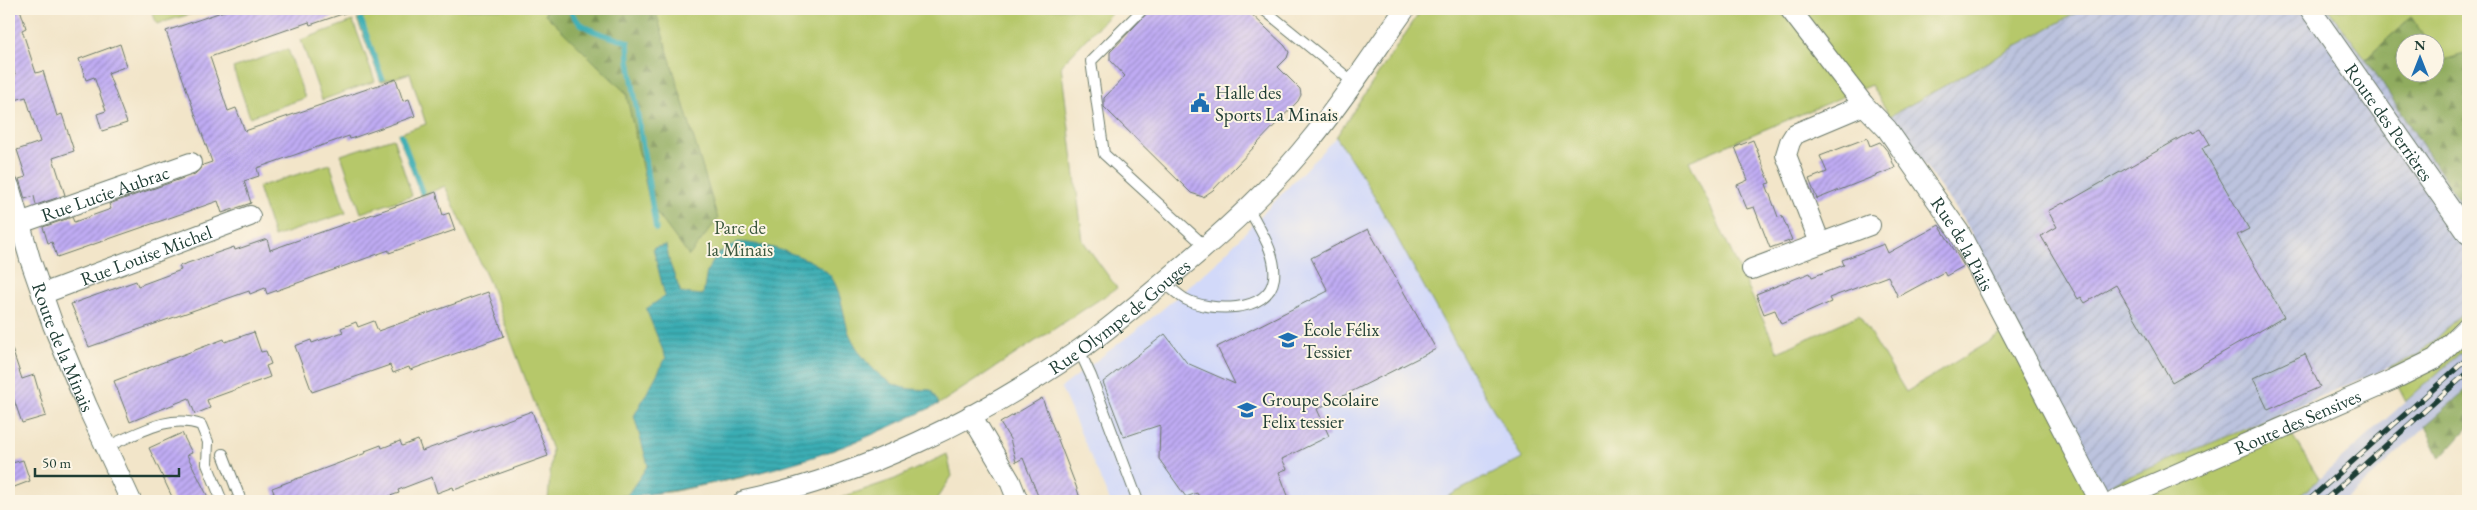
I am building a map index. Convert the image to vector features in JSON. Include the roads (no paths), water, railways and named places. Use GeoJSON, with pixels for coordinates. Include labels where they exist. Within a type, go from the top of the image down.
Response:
{"type":"FeatureCollection","features":[{"type":"Feature","properties":{"kind":"street","name":"Rue Olympe de Gouges"},"geometry":{"type":"LineString","coordinates":[[744,501],[836,475],[900,449],[971,415],[1078,350],[1164,283],[1248,207],[1308,144],[1354,82],[1404,9]]}},
{"type":"Feature","properties":{"kind":"street","name":"Rue de la Piais"},"geometry":{"type":"LineString","coordinates":[[1790,9],[1864,105],[1886,130],[1959,232],[2100,501]]}},
{"type":"Feature","properties":{"kind":"street","name":"Route des Perrières"},"geometry":{"type":"LineString","coordinates":[[2310,9],[2468,234]]}},
{"type":"Feature","properties":{"kind":"street"},"geometry":{"type":"LineString","coordinates":[[1820,243],[1786,155],[1790,142],[1795,134],[1864,105]]}},
{"type":"Feature","properties":{"kind":"street","name":"Rue Lucie Aubrac"},"geometry":{"type":"LineString","coordinates":[[20,223],[191,164]]}},
{"type":"Feature","properties":{"kind":"street","name":"Route de la Minais"},"geometry":{"type":"LineString","coordinates":[[9,186],[42,294],[88,406],[132,501]]}},
{"type":"Feature","properties":{"kind":"street","name":"Rue Louise Michel"},"geometry":{"type":"LineString","coordinates":[[42,294],[250,216]]}},
{"type":"Feature","properties":{"kind":"street"},"geometry":{"type":"LineString","coordinates":[[1752,269],[1870,225]]}},
{"type":"Feature","properties":{"kind":"street","name":"Route des Sensives"},"geometry":{"type":"LineString","coordinates":[[2115,501],[2435,359],[2468,326]]}},
{"type":"Feature","properties":{"kind":"street"},"geometry":{"type":"LineString","coordinates":[[971,415],[1010,481],[1018,501]]}},
{"type":"Feature","properties":{"kind":"lane"},"geometry":{"type":"LineString","coordinates":[[1143,9],[1091,61],[1104,154],[1206,247]]}},
{"type":"Feature","properties":{"kind":"lane"},"geometry":{"type":"LineString","coordinates":[[1263,9],[1354,82]]}},
{"type":"Feature","properties":{"kind":"lane"},"geometry":{"type":"LineString","coordinates":[[1164,283],[1186,299],[1222,307],[1244,306],[1256,302],[1265,296],[1272,286],[1274,276],[1272,263],[1269,248],[1248,207]]}},
{"type":"Feature","properties":{"kind":"lane"},"geometry":{"type":"LineString","coordinates":[[1078,350],[1091,376],[1138,501]]}},
{"type":"Feature","properties":{"kind":"lane"},"geometry":{"type":"LineString","coordinates":[[108,446],[172,420],[187,420],[201,425],[208,442],[207,464],[222,501]]}},
{"type":"Feature","properties":{"kind":"lane"},"geometry":{"type":"LineString","coordinates":[[223,454],[241,501]]}},
{"type":"Feature","properties":{"kind":"water"},"geometry":{"type":"Polygon","coordinates":[[[738,242],[789,252],[825,270],[835,284],[849,333],[863,357],[884,379],[893,384],[912,389],[931,390],[939,404],[859,440],[780,467],[678,490],[626,497],[648,465],[634,416],[666,358],[646,309],[665,296],[653,248],[666,245],[670,264],[681,293],[703,295],[707,271],[717,254],[738,242]]]}},
{"type":"Feature","properties":{"kind":"waterway"},"geometry":{"type":"LineString","coordinates":[[570,9],[573,16],[586,27],[628,42],[629,60],[656,229]]}},
{"type":"Feature","properties":{"kind":"waterway"},"geometry":{"type":"LineString","coordinates":[[361,20],[382,78]]}},
{"type":"Feature","properties":{"kind":"waterway"},"geometry":{"type":"LineString","coordinates":[[401,135],[422,192]]}},
{"type":"Feature","properties":{"kind":"railway"},"geometry":{"type":"LineString","coordinates":[[2308,501],[2468,358]]}},
{"type":"Feature","properties":{"kind":"railway"},"geometry":{"type":"LineString","coordinates":[[2324,501],[2468,372]]}},
{"type":"Feature","properties":{"kind":"place","name":"Halle des Sports La Minais"},"geometry":{"type":"Point","coordinates":[1200,103]}},
{"type":"Feature","properties":{"kind":"place","name":"École Félix Tessier"},"geometry":{"type":"Point","coordinates":[1288,340]}},
{"type":"Feature","properties":{"kind":"place","name":"Groupe Scolaire Felix tessier"},"geometry":{"type":"Point","coordinates":[1247,410]}},
{"type":"Feature","properties":{"kind":"park label","name":"Parc de la Minais"},"geometry":{"type":"Point","coordinates":[740,238]}}]}
